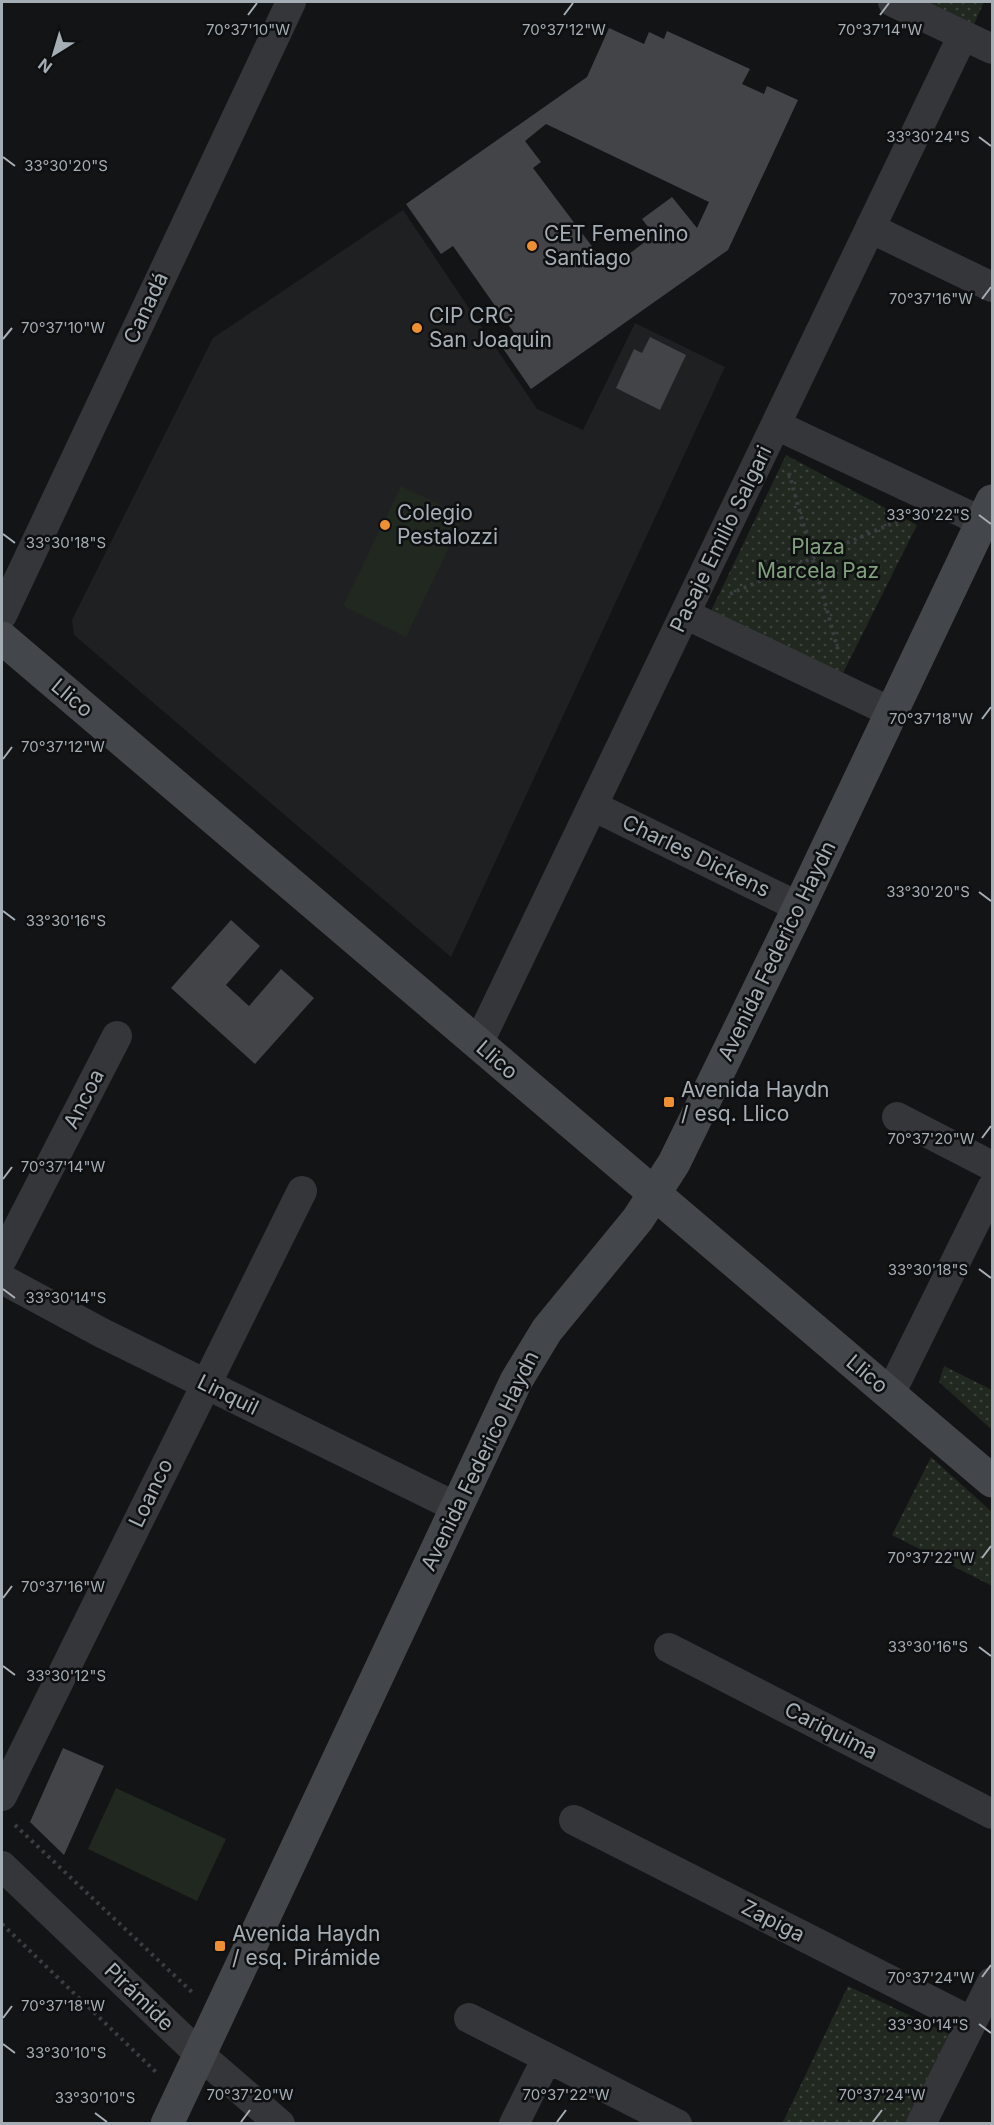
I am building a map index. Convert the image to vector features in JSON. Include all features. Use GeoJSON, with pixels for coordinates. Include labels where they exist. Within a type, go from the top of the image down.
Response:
{"type":"FeatureCollection","features":[{"type":"Feature","properties":{"kind":"street","name":"Canadá"},"geometry":{"type":"LineString","coordinates":[[2,615],[291,2]]}},
{"type":"Feature","properties":{"kind":"street"},"geometry":{"type":"LineString","coordinates":[[893,2],[993,49]]}},
{"type":"Feature","properties":{"kind":"street","name":"Pasaje Emilio Salgari"},"geometry":{"type":"LineString","coordinates":[[478,1044],[963,35]]}},
{"type":"Feature","properties":{"kind":"street"},"geometry":{"type":"LineString","coordinates":[[870,228],[993,288]]}},
{"type":"Feature","properties":{"kind":"street"},"geometry":{"type":"LineString","coordinates":[[776,425],[941,502],[988,511]]}},
{"type":"Feature","properties":{"kind":"street","name":"Avenida Federico Haydn"},"geometry":{"type":"LineString","coordinates":[[174,2110],[503,1406],[530,1355],[547,1330],[620,1242],[655,1195],[689,1134],[988,511]]}},
{"type":"Feature","properties":{"kind":"street"},"geometry":{"type":"LineString","coordinates":[[685,614],[891,712]]}},
{"type":"Feature","properties":{"kind":"street","name":"Llico"},"geometry":{"type":"LineString","coordinates":[[2,638],[993,1481]]}},
{"type":"Feature","properties":{"kind":"street","name":"Charles Dickens"},"geometry":{"type":"LineString","coordinates":[[593,806],[799,907]]}},
{"type":"Feature","properties":{"kind":"street","name":"Ancoa"},"geometry":{"type":"LineString","coordinates":[[2,1259],[117,1035]]}},
{"type":"Feature","properties":{"kind":"street"},"geometry":{"type":"LineString","coordinates":[[897,1117],[993,1166]]}},
{"type":"Feature","properties":{"kind":"street"},"geometry":{"type":"LineString","coordinates":[[890,1394],[993,1188]]}},
{"type":"Feature","properties":{"kind":"street","name":"Loanco"},"geometry":{"type":"LineString","coordinates":[[6,1808],[206,1384],[302,1191]]}},
{"type":"Feature","properties":{"kind":"street","name":"Linquil"},"geometry":{"type":"LineString","coordinates":[[2,1279],[102,1333],[456,1507]]}},
{"type":"Feature","properties":{"kind":"street","name":"Cariquima"},"geometry":{"type":"LineString","coordinates":[[669,1648],[993,1814]]}},
{"type":"Feature","properties":{"kind":"street","name":"Zapiga"},"geometry":{"type":"LineString","coordinates":[[574,1820],[972,2022]]}},
{"type":"Feature","properties":{"kind":"street","name":"Pirámide"},"geometry":{"type":"LineString","coordinates":[[2,1866],[199,2054],[280,2124]]}},
{"type":"Feature","properties":{"kind":"street"},"geometry":{"type":"LineString","coordinates":[[921,2124],[993,1982]]}},
{"type":"Feature","properties":{"kind":"street"},"geometry":{"type":"LineString","coordinates":[[469,2018],[677,2124]]}},
{"type":"Feature","properties":{"kind":"street"},"geometry":{"type":"LineString","coordinates":[[514,2124],[547,2058]]}},
{"type":"Feature","properties":{"kind":"path"},"geometry":{"type":"LineString","coordinates":[[776,425],[849,692]]}},
{"type":"Feature","properties":{"kind":"path"},"geometry":{"type":"LineString","coordinates":[[685,614],[941,502]]}},
{"type":"Feature","properties":{"kind":"path"},"geometry":{"type":"LineString","coordinates":[[6,1808],[218,2016]]}},
{"type":"Feature","properties":{"kind":"path"},"geometry":{"type":"LineString","coordinates":[[2,1924],[174,2110]]}},
{"type":"Feature","properties":{"kind":"shaded area","name":"Colegio Pestalozzi"},"geometry":{"type":"Polygon","coordinates":[[[403,210],[537,409],[583,430],[635,323],[725,367],[451,957],[74,635],[72,620],[213,338],[403,210]]]}},
{"type":"Feature","properties":{"kind":"green space"},"geometry":{"type":"Polygon","coordinates":[[[910,2],[984,2],[971,31],[910,2]]]}},
{"type":"Feature","properties":{"kind":"green space","name":"Plaza Marcela Paz"},"geometry":{"type":"Polygon","coordinates":[[[786,455],[917,525],[840,679],[710,613],[786,455]]]}},
{"type":"Feature","properties":{"kind":"green space"},"geometry":{"type":"Polygon","coordinates":[[[401,486],[464,516],[406,637],[343,606],[401,486]]]}},
{"type":"Feature","properties":{"kind":"green space"},"geometry":{"type":"Polygon","coordinates":[[[944,1366],[992,1390],[992,1430],[939,1382],[944,1366]]]}},
{"type":"Feature","properties":{"kind":"green space"},"geometry":{"type":"Polygon","coordinates":[[[931,1457],[992,1512],[992,1586],[892,1535],[931,1457]]]}},
{"type":"Feature","properties":{"kind":"green space"},"geometry":{"type":"Polygon","coordinates":[[[116,1788],[226,1839],[197,1901],[88,1849],[116,1788]]]}},
{"type":"Feature","properties":{"kind":"green space"},"geometry":{"type":"Polygon","coordinates":[[[848,1986],[951,2035],[908,2123],[782,2124],[848,1986]]]}},
{"type":"Feature","properties":{"kind":"building"},"geometry":{"type":"Polygon","coordinates":[[[609,28],[644,44],[649,32],[664,39],[667,31],[750,69],[742,84],[764,94],[767,86],[798,100],[728,250],[531,389],[502,347],[517,337],[453,246],[441,254],[406,204],[587,77],[609,28]],[[546,124],[525,141],[541,162],[533,168],[609,269],[654,235],[642,219],[672,197],[697,228],[709,202],[546,124]]]}},
{"type":"Feature","properties":{"kind":"building"},"geometry":{"type":"Polygon","coordinates":[[[650,337],[686,355],[660,410],[616,388],[634,349],[642,353],[650,337]]]}},
{"type":"Feature","properties":{"kind":"building"},"geometry":{"type":"Polygon","coordinates":[[[231,920],[260,946],[226,985],[249,1006],[281,969],[314,998],[255,1064],[171,988],[231,920]]]}},
{"type":"Feature","properties":{"kind":"building"},"geometry":{"type":"Polygon","coordinates":[[[63,1748],[104,1766],[64,1855],[30,1822],[63,1748]]]}},
{"type":"Feature","properties":{"kind":"place","name":"CET Femenino Santiago"},"geometry":{"type":"Point","coordinates":[532,246]}},
{"type":"Feature","properties":{"kind":"place","name":"CIP CRC San Joaquin"},"geometry":{"type":"Point","coordinates":[417,328]}},
{"type":"Feature","properties":{"kind":"place","name":"Colegio Pestalozzi"},"geometry":{"type":"Point","coordinates":[385,525]}},
{"type":"Feature","properties":{"kind":"place","name":"Avenida Haydn / esq. Llico"},"geometry":{"type":"Point","coordinates":[669,1102]}},
{"type":"Feature","properties":{"kind":"place","name":"Avenida Haydn / esq. Pirámide"},"geometry":{"type":"Point","coordinates":[220,1946]}}]}
